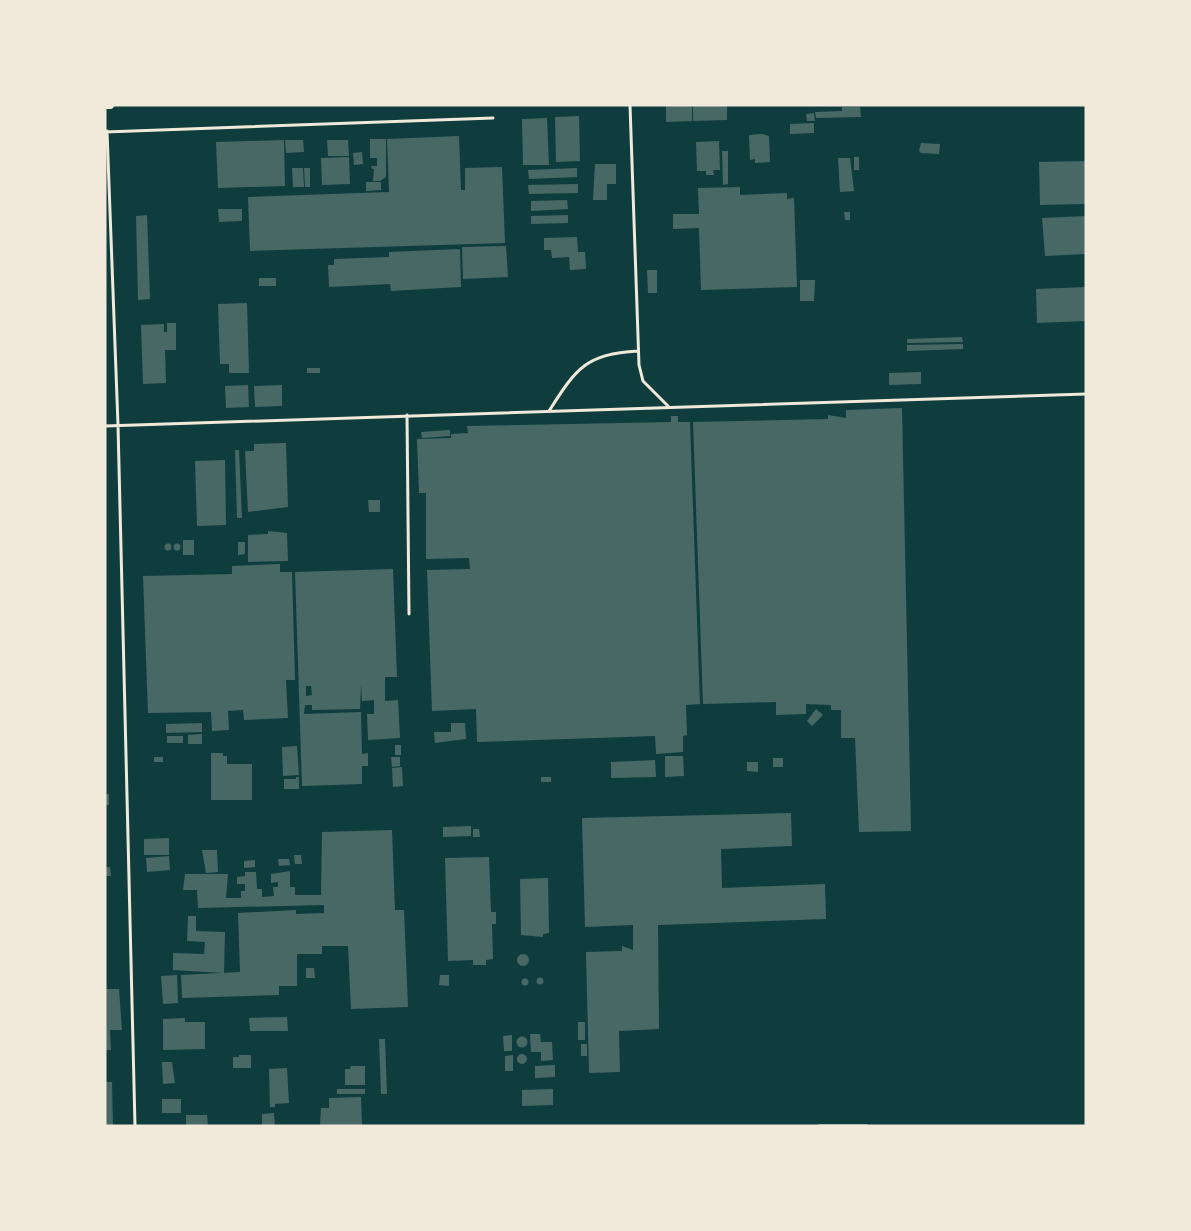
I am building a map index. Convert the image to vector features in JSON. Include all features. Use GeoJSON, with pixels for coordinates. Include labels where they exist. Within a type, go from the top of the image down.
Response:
{"type":"FeatureCollection","features":[{"type":"Feature","properties":{"kind":"street"},"geometry":{"type":"LineString","coordinates":[[105,105],[110,105]]}},
{"type":"Feature","properties":{"kind":"lane"},"geometry":{"type":"LineString","coordinates":[[630,105],[638,351],[643,381],[670,407]]}},
{"type":"Feature","properties":{"kind":"lane"},"geometry":{"type":"LineString","coordinates":[[135,1126],[118,425],[106,132],[494,118]]}},
{"type":"Feature","properties":{"kind":"lane"},"geometry":{"type":"LineString","coordinates":[[549,411],[572,375],[585,363],[625,351],[638,351]]}},
{"type":"Feature","properties":{"kind":"lane"},"geometry":{"type":"LineString","coordinates":[[105,426],[1086,394]]}},
{"type":"Feature","properties":{"kind":"lane"},"geometry":{"type":"LineString","coordinates":[[406,415],[409,614]]}},
{"type":"Feature","properties":{"kind":"lane"},"geometry":{"type":"LineString","coordinates":[[819,1126],[867,1126]]}},
{"type":"Feature","properties":{"kind":"building"},"geometry":{"type":"Polygon","coordinates":[[[666,105],[692,105],[692,121],[666,122],[666,105]]]}},
{"type":"Feature","properties":{"kind":"building"},"geometry":{"type":"Polygon","coordinates":[[[693,105],[727,105],[727,120],[693,121],[693,105]]]}},
{"type":"Feature","properties":{"kind":"building"},"geometry":{"type":"Polygon","coordinates":[[[842,107],[860,107],[861,117],[816,118],[815,112],[842,111],[842,107]]]}},
{"type":"Feature","properties":{"kind":"building"},"geometry":{"type":"Polygon","coordinates":[[[814,113],[815,121],[807,121],[806,114],[814,113]]]}},
{"type":"Feature","properties":{"kind":"building"},"geometry":{"type":"Polygon","coordinates":[[[579,116],[580,161],[556,162],[555,117],[579,116]]]}},
{"type":"Feature","properties":{"kind":"building"},"geometry":{"type":"Polygon","coordinates":[[[547,118],[549,165],[523,165],[522,119],[547,118]]]}},
{"type":"Feature","properties":{"kind":"building"},"geometry":{"type":"Polygon","coordinates":[[[814,123],[814,133],[790,134],[790,124],[814,123]]]}},
{"type":"Feature","properties":{"kind":"building"},"geometry":{"type":"Polygon","coordinates":[[[749,135],[769,136],[770,162],[755,163],[755,159],[750,160],[749,135]]]}},
{"type":"Feature","properties":{"kind":"building"},"geometry":{"type":"Polygon","coordinates":[[[459,136],[461,190],[465,190],[465,168],[502,167],[505,243],[250,251],[248,197],[389,192],[387,139],[459,136]]]}},
{"type":"Feature","properties":{"kind":"building"},"geometry":{"type":"Polygon","coordinates":[[[370,139],[386,139],[386,177],[380,181],[373,181],[374,169],[371,166],[377,166],[377,158],[370,158],[370,139]]]}},
{"type":"Feature","properties":{"kind":"building"},"geometry":{"type":"Polygon","coordinates":[[[284,140],[285,186],[218,188],[216,142],[284,140]]]}},
{"type":"Feature","properties":{"kind":"building"},"geometry":{"type":"Polygon","coordinates":[[[285,140],[303,140],[304,152],[286,153],[285,140]]]}},
{"type":"Feature","properties":{"kind":"building"},"geometry":{"type":"Polygon","coordinates":[[[327,140],[348,140],[349,156],[328,156],[327,140]]]}},
{"type":"Feature","properties":{"kind":"building"},"geometry":{"type":"Polygon","coordinates":[[[719,141],[720,170],[713,170],[714,175],[706,175],[706,171],[697,171],[696,142],[719,141]]]}},
{"type":"Feature","properties":{"kind":"building"},"geometry":{"type":"Polygon","coordinates":[[[921,143],[940,144],[939,154],[921,153],[919,151],[921,143]]]}},
{"type":"Feature","properties":{"kind":"building"},"geometry":{"type":"Polygon","coordinates":[[[722,151],[728,151],[728,184],[723,185],[722,151]]]}},
{"type":"Feature","properties":{"kind":"building"},"geometry":{"type":"Polygon","coordinates":[[[362,152],[363,164],[354,165],[353,153],[362,152]]]}},
{"type":"Feature","properties":{"kind":"building"},"geometry":{"type":"Polygon","coordinates":[[[349,157],[350,184],[322,185],[321,158],[349,157]]]}},
{"type":"Feature","properties":{"kind":"building"},"geometry":{"type":"Polygon","coordinates":[[[854,157],[859,157],[859,170],[854,170],[854,157]]]}},
{"type":"Feature","properties":{"kind":"building"},"geometry":{"type":"Polygon","coordinates":[[[838,158],[850,158],[854,191],[840,192],[838,158]]]}},
{"type":"Feature","properties":{"kind":"building"},"geometry":{"type":"Polygon","coordinates":[[[1086,161],[1086,204],[1040,205],[1039,162],[1086,161]]]}},
{"type":"Feature","properties":{"kind":"building"},"geometry":{"type":"Polygon","coordinates":[[[595,164],[616,164],[616,184],[607,184],[607,200],[593,200],[595,164]]]}},
{"type":"Feature","properties":{"kind":"building"},"geometry":{"type":"Polygon","coordinates":[[[292,168],[303,168],[304,187],[293,187],[292,168]]]}},
{"type":"Feature","properties":{"kind":"building"},"geometry":{"type":"Polygon","coordinates":[[[304,168],[310,168],[310,187],[305,187],[304,168]]]}},
{"type":"Feature","properties":{"kind":"building"},"geometry":{"type":"Polygon","coordinates":[[[577,168],[577,177],[529,179],[528,170],[577,168]]]}},
{"type":"Feature","properties":{"kind":"building"},"geometry":{"type":"Polygon","coordinates":[[[366,182],[381,182],[381,190],[366,191],[366,182]]]}},
{"type":"Feature","properties":{"kind":"building"},"geometry":{"type":"Polygon","coordinates":[[[578,184],[578,193],[529,194],[528,185],[578,184]]]}},
{"type":"Feature","properties":{"kind":"building"},"geometry":{"type":"Polygon","coordinates":[[[740,187],[740,195],[787,193],[787,199],[794,198],[797,287],[701,290],[699,228],[673,229],[673,214],[699,214],[698,188],[740,187]]]}},
{"type":"Feature","properties":{"kind":"building"},"geometry":{"type":"Polygon","coordinates":[[[567,200],[568,209],[531,211],[531,201],[567,200]]]}},
{"type":"Feature","properties":{"kind":"building"},"geometry":{"type":"Polygon","coordinates":[[[218,209],[242,209],[242,221],[219,222],[218,209]]]}},
{"type":"Feature","properties":{"kind":"building"},"geometry":{"type":"Polygon","coordinates":[[[844,212],[850,212],[850,220],[845,220],[844,212]]]}},
{"type":"Feature","properties":{"kind":"building"},"geometry":{"type":"Polygon","coordinates":[[[147,215],[150,299],[138,300],[136,216],[147,215]]]}},
{"type":"Feature","properties":{"kind":"building"},"geometry":{"type":"Polygon","coordinates":[[[568,215],[568,223],[531,224],[531,216],[568,215]]]}},
{"type":"Feature","properties":{"kind":"building"},"geometry":{"type":"Polygon","coordinates":[[[1086,216],[1086,254],[1045,256],[1042,218],[1086,216]]]}},
{"type":"Feature","properties":{"kind":"building"},"geometry":{"type":"Polygon","coordinates":[[[577,237],[578,252],[585,252],[586,269],[570,270],[569,257],[552,258],[551,250],[544,250],[544,238],[577,237]]]}},
{"type":"Feature","properties":{"kind":"building"},"geometry":{"type":"Polygon","coordinates":[[[506,246],[508,277],[463,279],[462,247],[506,246]]]}},
{"type":"Feature","properties":{"kind":"building"},"geometry":{"type":"Polygon","coordinates":[[[460,249],[461,287],[391,291],[390,284],[329,287],[328,265],[334,265],[334,259],[389,257],[389,252],[460,249]]]}},
{"type":"Feature","properties":{"kind":"building"},"geometry":{"type":"Polygon","coordinates":[[[647,270],[657,270],[657,293],[648,293],[647,270]]]}},
{"type":"Feature","properties":{"kind":"building"},"geometry":{"type":"Polygon","coordinates":[[[259,278],[276,278],[276,286],[259,286],[259,278]]]}},
{"type":"Feature","properties":{"kind":"building"},"geometry":{"type":"Polygon","coordinates":[[[800,280],[815,280],[814,301],[800,301],[800,280]]]}},
{"type":"Feature","properties":{"kind":"building"},"geometry":{"type":"Polygon","coordinates":[[[1086,287],[1086,321],[1037,323],[1036,289],[1086,287]]]}},
{"type":"Feature","properties":{"kind":"building"},"geometry":{"type":"Polygon","coordinates":[[[247,303],[249,373],[229,373],[229,364],[220,364],[218,304],[247,303]]]}},
{"type":"Feature","properties":{"kind":"building"},"geometry":{"type":"Polygon","coordinates":[[[167,323],[176,323],[176,350],[165,350],[166,383],[143,384],[141,325],[164,324],[164,332],[167,332],[167,323]]]}},
{"type":"Feature","properties":{"kind":"building"},"geometry":{"type":"Polygon","coordinates":[[[962,337],[963,342],[907,343],[907,339],[962,337]]]}},
{"type":"Feature","properties":{"kind":"building"},"geometry":{"type":"Polygon","coordinates":[[[963,344],[963,349],[907,351],[907,345],[963,344]]]}},
{"type":"Feature","properties":{"kind":"building"},"geometry":{"type":"Polygon","coordinates":[[[307,368],[320,368],[320,373],[307,373],[307,368]]]}},
{"type":"Feature","properties":{"kind":"building"},"geometry":{"type":"Polygon","coordinates":[[[921,372],[921,384],[889,385],[889,373],[921,372]]]}},
{"type":"Feature","properties":{"kind":"building"},"geometry":{"type":"Polygon","coordinates":[[[248,385],[249,407],[226,408],[225,386],[248,385]]]}},
{"type":"Feature","properties":{"kind":"building"},"geometry":{"type":"Polygon","coordinates":[[[282,385],[282,406],[255,407],[254,386],[282,385]]]}},
{"type":"Feature","properties":{"kind":"building"},"geometry":{"type":"Polygon","coordinates":[[[902,408],[911,831],[859,832],[855,738],[841,738],[841,710],[831,710],[831,705],[806,704],[806,714],[776,715],[776,702],[703,704],[693,422],[828,419],[828,415],[846,418],[846,410],[902,408]]]}},
{"type":"Feature","properties":{"kind":"building"},"geometry":{"type":"Polygon","coordinates":[[[671,416],[678,416],[678,422],[690,422],[700,704],[686,705],[687,735],[683,736],[683,752],[656,754],[655,736],[477,742],[476,709],[432,711],[427,570],[470,569],[469,558],[426,559],[426,493],[419,493],[417,439],[451,438],[451,434],[468,433],[467,426],[671,422],[671,416]]]}},
{"type":"Feature","properties":{"kind":"building"},"geometry":{"type":"Polygon","coordinates":[[[450,430],[450,436],[422,438],[421,432],[450,430]]]}},
{"type":"Feature","properties":{"kind":"building"},"geometry":{"type":"Polygon","coordinates":[[[286,443],[288,507],[248,512],[245,451],[254,451],[254,444],[286,443]]]}},
{"type":"Feature","properties":{"kind":"building"},"geometry":{"type":"Polygon","coordinates":[[[235,450],[239,450],[242,518],[237,518],[235,450]]]}},
{"type":"Feature","properties":{"kind":"building"},"geometry":{"type":"Polygon","coordinates":[[[225,460],[226,525],[197,526],[195,461],[225,460]]]}},
{"type":"Feature","properties":{"kind":"building"},"geometry":{"type":"Polygon","coordinates":[[[368,500],[380,500],[380,512],[369,512],[368,500]]]}},
{"type":"Feature","properties":{"kind":"building"},"geometry":{"type":"Polygon","coordinates":[[[268,531],[287,533],[288,561],[248,562],[248,535],[268,534],[268,531]]]}},
{"type":"Feature","properties":{"kind":"building"},"geometry":{"type":"Polygon","coordinates":[[[183,540],[194,540],[194,555],[183,555],[183,540]]]}},
{"type":"Feature","properties":{"kind":"building"},"geometry":{"type":"Polygon","coordinates":[[[238,542],[245,542],[245,554],[238,555],[238,542]]]}},
{"type":"Feature","properties":{"kind":"building"},"geometry":{"type":"Polygon","coordinates":[[[177,543],[181,547],[177,551],[173,547],[177,543]]]}},
{"type":"Feature","properties":{"kind":"building"},"geometry":{"type":"Polygon","coordinates":[[[168,544],[171,547],[168,550],[165,547],[168,544]]]}},
{"type":"Feature","properties":{"kind":"building"},"geometry":{"type":"Polygon","coordinates":[[[280,564],[280,572],[292,572],[295,680],[286,680],[288,718],[244,720],[243,710],[228,711],[229,730],[212,731],[211,712],[148,713],[143,576],[232,574],[232,566],[280,564]]]}},
{"type":"Feature","properties":{"kind":"building"},"geometry":{"type":"Polygon","coordinates":[[[393,569],[397,677],[385,677],[385,701],[398,700],[400,738],[368,740],[367,714],[374,714],[374,700],[362,701],[361,685],[360,709],[312,710],[312,705],[305,705],[304,714],[361,712],[362,754],[368,753],[368,766],[362,766],[362,784],[302,786],[295,572],[393,569]],[[306,686],[306,696],[312,695],[311,686],[306,686]]]}},
{"type":"Feature","properties":{"kind":"building"},"geometry":{"type":"Polygon","coordinates":[[[816,709],[823,715],[812,726],[807,721],[816,709]]]}},
{"type":"Feature","properties":{"kind":"building"},"geometry":{"type":"Polygon","coordinates":[[[202,723],[202,732],[166,733],[166,724],[202,723]]]}},
{"type":"Feature","properties":{"kind":"building"},"geometry":{"type":"Polygon","coordinates":[[[451,723],[465,723],[466,739],[435,743],[434,732],[451,732],[451,723]]]}},
{"type":"Feature","properties":{"kind":"building"},"geometry":{"type":"Polygon","coordinates":[[[202,734],[202,744],[188,744],[188,735],[202,734]]]}},
{"type":"Feature","properties":{"kind":"building"},"geometry":{"type":"Polygon","coordinates":[[[167,736],[183,736],[183,743],[167,743],[167,736]]]}},
{"type":"Feature","properties":{"kind":"building"},"geometry":{"type":"Polygon","coordinates":[[[395,745],[401,745],[401,755],[395,755],[395,745]]]}},
{"type":"Feature","properties":{"kind":"building"},"geometry":{"type":"Polygon","coordinates":[[[297,746],[299,775],[283,776],[282,747],[297,746]]]}},
{"type":"Feature","properties":{"kind":"building"},"geometry":{"type":"Polygon","coordinates":[[[211,753],[223,753],[223,756],[227,756],[227,764],[252,764],[252,800],[211,800],[211,753]]]}},
{"type":"Feature","properties":{"kind":"building"},"geometry":{"type":"Polygon","coordinates":[[[665,756],[683,756],[684,776],[665,777],[665,756]]]}},
{"type":"Feature","properties":{"kind":"building"},"geometry":{"type":"Polygon","coordinates":[[[154,757],[163,757],[163,762],[154,762],[154,757]]]}},
{"type":"Feature","properties":{"kind":"building"},"geometry":{"type":"Polygon","coordinates":[[[391,757],[400,757],[400,766],[392,767],[391,757]]]}},
{"type":"Feature","properties":{"kind":"building"},"geometry":{"type":"Polygon","coordinates":[[[773,758],[783,758],[783,767],[773,767],[773,758]]]}},
{"type":"Feature","properties":{"kind":"building"},"geometry":{"type":"Polygon","coordinates":[[[655,760],[656,777],[611,778],[611,762],[655,760]]]}},
{"type":"Feature","properties":{"kind":"building"},"geometry":{"type":"Polygon","coordinates":[[[747,762],[758,762],[758,772],[747,771],[747,762]]]}},
{"type":"Feature","properties":{"kind":"building"},"geometry":{"type":"Polygon","coordinates":[[[402,767],[403,786],[393,787],[392,768],[402,767]]]}},
{"type":"Feature","properties":{"kind":"building"},"geometry":{"type":"Polygon","coordinates":[[[299,777],[299,789],[284,789],[284,779],[296,779],[299,777]]]}},
{"type":"Feature","properties":{"kind":"building"},"geometry":{"type":"Polygon","coordinates":[[[541,777],[551,777],[551,782],[541,782],[541,777]]]}},
{"type":"Feature","properties":{"kind":"building"},"geometry":{"type":"Polygon","coordinates":[[[105,794],[109,794],[109,805],[105,805],[105,794]]]}},
{"type":"Feature","properties":{"kind":"building"},"geometry":{"type":"Polygon","coordinates":[[[791,813],[792,846],[721,849],[722,888],[825,884],[826,919],[658,925],[659,1029],[619,1031],[620,1072],[589,1073],[586,952],[622,951],[622,946],[633,950],[633,925],[585,927],[582,818],[791,813]]]}},
{"type":"Feature","properties":{"kind":"building"},"geometry":{"type":"Polygon","coordinates":[[[471,826],[471,836],[443,837],[443,827],[471,826]]]}},
{"type":"Feature","properties":{"kind":"building"},"geometry":{"type":"Polygon","coordinates":[[[473,829],[479,829],[480,837],[473,837],[473,829]]]}},
{"type":"Feature","properties":{"kind":"building"},"geometry":{"type":"Polygon","coordinates":[[[392,830],[395,910],[404,910],[408,1007],[351,1009],[348,946],[322,946],[322,954],[297,954],[297,986],[279,986],[279,995],[182,998],[181,975],[240,972],[238,913],[296,910],[296,914],[324,913],[324,905],[198,908],[197,890],[183,890],[185,874],[228,874],[226,898],[241,898],[241,891],[245,891],[245,884],[237,884],[237,877],[245,876],[245,872],[256,872],[257,889],[262,889],[262,897],[274,896],[273,887],[278,887],[278,882],[271,883],[271,874],[290,871],[290,887],[295,887],[295,895],[321,895],[322,832],[392,830]]]}},
{"type":"Feature","properties":{"kind":"building"},"geometry":{"type":"Polygon","coordinates":[[[169,838],[169,855],[144,855],[144,839],[169,838]]]}},
{"type":"Feature","properties":{"kind":"building"},"geometry":{"type":"Polygon","coordinates":[[[202,850],[217,850],[218,872],[206,873],[202,850]]]}},
{"type":"Feature","properties":{"kind":"building"},"geometry":{"type":"Polygon","coordinates":[[[294,855],[301,855],[302,864],[295,864],[294,855]]]}},
{"type":"Feature","properties":{"kind":"building"},"geometry":{"type":"Polygon","coordinates":[[[169,856],[170,870],[147,872],[146,858],[169,856]]]}},
{"type":"Feature","properties":{"kind":"building"},"geometry":{"type":"Polygon","coordinates":[[[489,857],[491,912],[496,912],[496,924],[492,924],[493,959],[486,960],[486,965],[473,965],[473,960],[448,961],[445,858],[489,857]]]}},
{"type":"Feature","properties":{"kind":"building"},"geometry":{"type":"Polygon","coordinates":[[[278,859],[289,859],[290,865],[279,866],[278,859]]]}},
{"type":"Feature","properties":{"kind":"building"},"geometry":{"type":"Polygon","coordinates":[[[255,860],[255,867],[244,868],[244,861],[255,860]]]}},
{"type":"Feature","properties":{"kind":"building"},"geometry":{"type":"Polygon","coordinates":[[[105,867],[110,867],[111,876],[105,876],[105,867]]]}},
{"type":"Feature","properties":{"kind":"building"},"geometry":{"type":"Polygon","coordinates":[[[548,878],[549,933],[543,934],[543,937],[521,935],[520,879],[548,878]]]}},
{"type":"Feature","properties":{"kind":"building"},"geometry":{"type":"Polygon","coordinates":[[[188,916],[196,916],[196,931],[225,932],[224,973],[173,970],[173,953],[204,954],[205,942],[187,941],[188,916]]]}},
{"type":"Feature","properties":{"kind":"building"},"geometry":{"type":"Polygon","coordinates":[[[525,954],[529,960],[525,966],[521,966],[517,958],[525,954]]]}},
{"type":"Feature","properties":{"kind":"building"},"geometry":{"type":"Polygon","coordinates":[[[306,968],[314,968],[315,978],[306,978],[306,968]]]}},
{"type":"Feature","properties":{"kind":"building"},"geometry":{"type":"Polygon","coordinates":[[[177,975],[178,1003],[163,1004],[161,976],[177,975]]]}},
{"type":"Feature","properties":{"kind":"building"},"geometry":{"type":"Polygon","coordinates":[[[440,975],[449,975],[449,986],[439,985],[440,975]]]}},
{"type":"Feature","properties":{"kind":"building"},"geometry":{"type":"Polygon","coordinates":[[[540,977],[544,981],[540,985],[536,981],[540,977]]]}},
{"type":"Feature","properties":{"kind":"building"},"geometry":{"type":"Polygon","coordinates":[[[525,978],[529,982],[525,986],[521,982],[525,978]]]}},
{"type":"Feature","properties":{"kind":"building"},"geometry":{"type":"Polygon","coordinates":[[[105,989],[119,989],[122,1030],[110,1030],[111,1050],[105,1050],[105,989]]]}},
{"type":"Feature","properties":{"kind":"building"},"geometry":{"type":"Polygon","coordinates":[[[287,1017],[288,1031],[250,1031],[249,1018],[287,1017]]]}},
{"type":"Feature","properties":{"kind":"building"},"geometry":{"type":"Polygon","coordinates":[[[185,1018],[185,1022],[205,1022],[205,1049],[163,1050],[163,1019],[185,1018]]]}},
{"type":"Feature","properties":{"kind":"building"},"geometry":{"type":"Polygon","coordinates":[[[578,1022],[585,1022],[585,1040],[578,1040],[578,1022]]]}},
{"type":"Feature","properties":{"kind":"building"},"geometry":{"type":"Polygon","coordinates":[[[530,1034],[540,1034],[541,1042],[552,1042],[553,1060],[541,1061],[541,1052],[531,1052],[530,1034]]]}},
{"type":"Feature","properties":{"kind":"building"},"geometry":{"type":"Polygon","coordinates":[[[512,1035],[512,1051],[504,1051],[503,1036],[512,1035]]]}},
{"type":"Feature","properties":{"kind":"building"},"geometry":{"type":"Polygon","coordinates":[[[522,1037],[526,1038],[526,1046],[522,1047],[518,1046],[517,1042],[518,1038],[522,1037]]]}},
{"type":"Feature","properties":{"kind":"building"},"geometry":{"type":"Polygon","coordinates":[[[379,1039],[385,1039],[387,1094],[381,1094],[379,1039]]]}},
{"type":"Feature","properties":{"kind":"building"},"geometry":{"type":"Polygon","coordinates":[[[581,1044],[587,1044],[587,1056],[581,1056],[581,1044]]]}},
{"type":"Feature","properties":{"kind":"building"},"geometry":{"type":"Polygon","coordinates":[[[522,1054],[526,1055],[526,1063],[522,1064],[518,1063],[517,1059],[518,1055],[522,1054]]]}},
{"type":"Feature","properties":{"kind":"building"},"geometry":{"type":"Polygon","coordinates":[[[239,1055],[251,1055],[251,1068],[233,1068],[233,1057],[239,1057],[239,1055]]]}},
{"type":"Feature","properties":{"kind":"building"},"geometry":{"type":"Polygon","coordinates":[[[513,1055],[513,1071],[505,1071],[505,1056],[513,1055]]]}},
{"type":"Feature","properties":{"kind":"building"},"geometry":{"type":"Polygon","coordinates":[[[162,1062],[172,1062],[175,1083],[163,1084],[162,1062]]]}},
{"type":"Feature","properties":{"kind":"building"},"geometry":{"type":"Polygon","coordinates":[[[555,1065],[555,1077],[535,1078],[535,1066],[555,1065]]]}},
{"type":"Feature","properties":{"kind":"building"},"geometry":{"type":"Polygon","coordinates":[[[351,1066],[365,1066],[365,1085],[345,1085],[345,1069],[350,1069],[351,1066]]]}},
{"type":"Feature","properties":{"kind":"building"},"geometry":{"type":"Polygon","coordinates":[[[287,1068],[289,1103],[275,1104],[275,1107],[270,1107],[269,1069],[287,1068]]]}},
{"type":"Feature","properties":{"kind":"building"},"geometry":{"type":"Polygon","coordinates":[[[105,1082],[112,1082],[113,1126],[105,1126],[105,1082]]]}},
{"type":"Feature","properties":{"kind":"building"},"geometry":{"type":"Polygon","coordinates":[[[337,1089],[365,1089],[365,1094],[337,1094],[337,1089]]]}},
{"type":"Feature","properties":{"kind":"building"},"geometry":{"type":"Polygon","coordinates":[[[553,1089],[553,1105],[522,1106],[522,1090],[553,1089]]]}},
{"type":"Feature","properties":{"kind":"building"},"geometry":{"type":"Polygon","coordinates":[[[361,1097],[362,1126],[320,1126],[321,1108],[329,1108],[329,1098],[361,1097]]]}},
{"type":"Feature","properties":{"kind":"building"},"geometry":{"type":"Polygon","coordinates":[[[162,1099],[181,1099],[181,1113],[162,1113],[162,1099]]]}},
{"type":"Feature","properties":{"kind":"building"},"geometry":{"type":"Polygon","coordinates":[[[274,1113],[275,1126],[262,1126],[262,1114],[274,1113]]]}},
{"type":"Feature","properties":{"kind":"building"},"geometry":{"type":"Polygon","coordinates":[[[186,1115],[207,1115],[208,1126],[186,1126],[186,1115]]]}}]}
